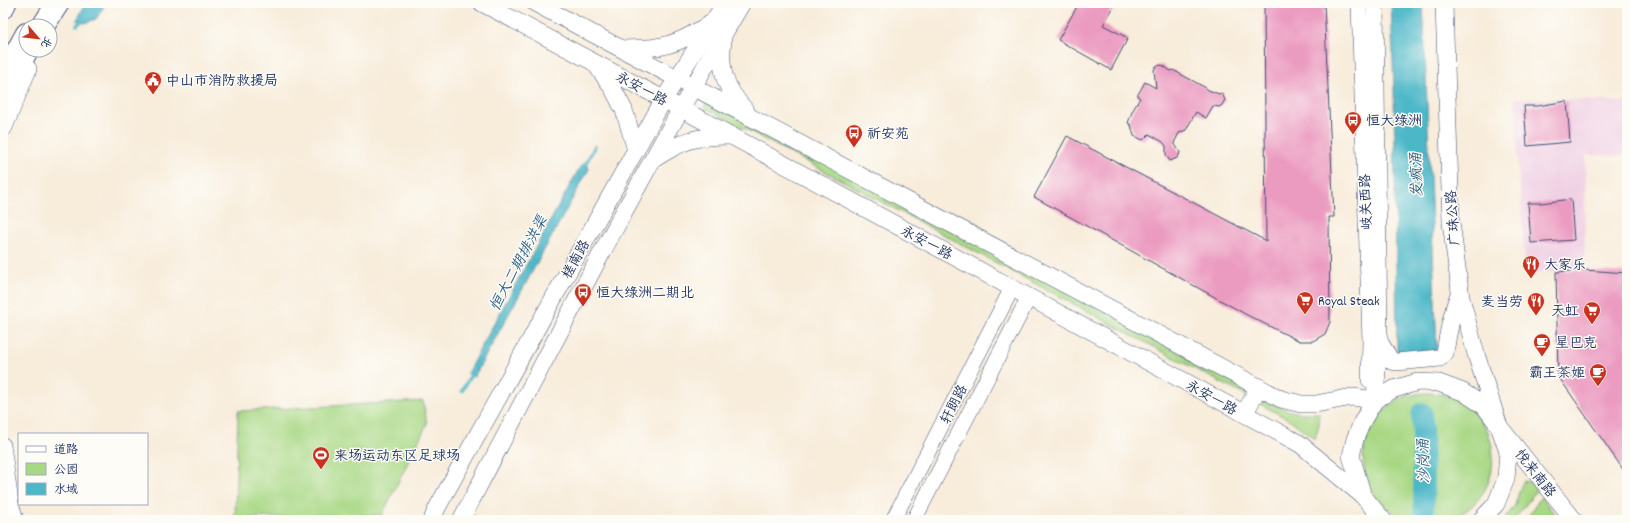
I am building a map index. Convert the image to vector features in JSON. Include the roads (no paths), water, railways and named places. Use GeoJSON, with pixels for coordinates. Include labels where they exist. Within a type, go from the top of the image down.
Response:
{"type":"FeatureCollection","features":[{"type":"Feature","properties":{"kind":"highway"},"geometry":{"type":"LineString","coordinates":[[3,7],[5,3]]}},
{"type":"Feature","properties":{"kind":"highway"},"geometry":{"type":"LineString","coordinates":[[3,19],[12,3]]}},
{"type":"Feature","properties":{"kind":"highway"},"geometry":{"type":"LineString","coordinates":[[35,18],[45,3]]}},
{"type":"Feature","properties":{"kind":"highway"},"geometry":{"type":"LineString","coordinates":[[48,18],[58,3]]}},
{"type":"Feature","properties":{"kind":"highway"},"geometry":{"type":"LineString","coordinates":[[3,74],[18,47]]}},
{"type":"Feature","properties":{"kind":"highway"},"geometry":{"type":"LineString","coordinates":[[3,95],[23,58]]}},
{"type":"Feature","properties":{"kind":"main road"},"geometry":{"type":"LineString","coordinates":[[56,18],[65,3]]}},
{"type":"Feature","properties":{"kind":"main road","name":"永安一路"},"geometry":{"type":"LineString","coordinates":[[535,3],[547,8],[1281,399],[1301,404],[1316,404],[1352,397],[1375,400]]}},
{"type":"Feature","properties":{"kind":"main road","name":"槎南路"},"geometry":{"type":"LineString","coordinates":[[462,520],[591,271],[693,86],[718,29],[725,3]]}},
{"type":"Feature","properties":{"kind":"main road","name":"槎南路"},"geometry":{"type":"LineString","coordinates":[[432,520],[452,481],[664,99],[677,78],[742,3]]}},
{"type":"Feature","properties":{"kind":"main road"},"geometry":{"type":"LineString","coordinates":[[1367,520],[1363,496],[1351,456],[1355,439],[1363,420],[1375,400],[1379,340],[1375,3]]}},
{"type":"Feature","properties":{"kind":"main road","name":"广珠公路"},"geometry":{"type":"LineString","coordinates":[[1444,3],[1451,222],[1460,291],[1475,351],[1508,452],[1506,479],[1496,504],[1481,520]]}},
{"type":"Feature","properties":{"kind":"main road","name":"永安一路"},"geometry":{"type":"LineString","coordinates":[[484,4],[664,99],[1300,444],[1363,496]]}},
{"type":"Feature","properties":{"kind":"main road"},"geometry":{"type":"LineString","coordinates":[[624,49],[657,47],[675,42],[691,35],[718,29],[722,70],[727,86],[750,116]]}},
{"type":"Feature","properties":{"kind":"main road"},"geometry":{"type":"LineString","coordinates":[[3,127],[32,58]]}},
{"type":"Feature","properties":{"kind":"main road"},"geometry":{"type":"LineString","coordinates":[[594,62],[612,87],[624,110],[636,150]]}},
{"type":"Feature","properties":{"kind":"main road"},"geometry":{"type":"LineString","coordinates":[[652,160],[671,148],[690,139],[709,136],[731,136]]}},
{"type":"Feature","properties":{"kind":"main road"},"geometry":{"type":"LineString","coordinates":[[1379,340],[1391,361],[1396,362],[1440,358],[1446,353],[1451,313],[1460,291]]}},
{"type":"Feature","properties":{"kind":"main road","name":"悦来南路"},"geometry":{"type":"LineString","coordinates":[[1375,400],[1394,389],[1418,382],[1439,383],[1462,392],[1484,406],[1574,520]]}},
{"type":"Feature","properties":{"kind":"main road"},"geometry":{"type":"LineString","coordinates":[[1244,414],[1259,387]]}},
{"type":"Feature","properties":{"kind":"main road"},"geometry":{"type":"LineString","coordinates":[[452,481],[475,494]]}},
{"type":"Feature","properties":{"kind":"main road"},"geometry":{"type":"LineString","coordinates":[[1363,496],[1383,520]]}},
{"type":"Feature","properties":{"kind":"street","name":"岐关西路"},"geometry":{"type":"LineString","coordinates":[[1359,3],[1370,341],[1369,378],[1375,400]]}},
{"type":"Feature","properties":{"kind":"street","name":"轩朗路"},"geometry":{"type":"LineString","coordinates":[[893,520],[1012,288]]}},
{"type":"Feature","properties":{"kind":"street","name":"轩朗路"},"geometry":{"type":"LineString","coordinates":[[914,520],[1029,297]]}},
{"type":"Feature","properties":{"kind":"street"},"geometry":{"type":"LineString","coordinates":[[3,446],[11,503],[16,520]]}},
{"type":"Feature","properties":{"kind":"street"},"geometry":{"type":"LineString","coordinates":[[3,516],[4,520]]}},
{"type":"Feature","properties":{"kind":"water"},"geometry":{"type":"Polygon","coordinates":[[[86,3],[106,3],[96,19],[85,23],[77,20],[86,3]]]}},
{"type":"Feature","properties":{"kind":"water","name":"发疯涌"},"geometry":{"type":"Polygon","coordinates":[[[1391,3],[1423,3],[1437,350],[1397,353],[1394,90],[1391,3]]]}},
{"type":"Feature","properties":{"kind":"water"},"geometry":{"type":"Polygon","coordinates":[[[587,163],[589,169],[474,377],[467,373],[581,165],[587,163]]]}},
{"type":"Feature","properties":{"kind":"waterway"},"geometry":{"type":"LineString","coordinates":[[77,25],[84,19]]}},
{"type":"Feature","properties":{"kind":"waterway","name":"恒大二期排洪渠"},"geometry":{"type":"LineString","coordinates":[[584,167],[595,146]]}},
{"type":"Feature","properties":{"kind":"waterway","name":"恒大二期排洪渠"},"geometry":{"type":"LineString","coordinates":[[462,391],[473,371]]}},
{"type":"Feature","properties":{"kind":"waterway","name":"沙岗涌"},"geometry":{"type":"LineString","coordinates":[[1422,413],[1424,510]]}},
{"type":"Feature","properties":{"kind":"place","name":"中山市消防救援局"},"geometry":{"type":"Point","coordinates":[153,95]}},
{"type":"Feature","properties":{"kind":"place","name":"恒大绿洲"},"geometry":{"type":"Point","coordinates":[1353,135]}},
{"type":"Feature","properties":{"kind":"place","name":"祈安苑"},"geometry":{"type":"Point","coordinates":[854,148]}},
{"type":"Feature","properties":{"kind":"place","name":"大家乐"},"geometry":{"type":"Point","coordinates":[1531,279]}},
{"type":"Feature","properties":{"kind":"place","name":"恒大绿洲二期北"},"geometry":{"type":"Point","coordinates":[583,307]}},
{"type":"Feature","properties":{"kind":"place","name":"Royal Steak"},"geometry":{"type":"Point","coordinates":[1305,315]}},
{"type":"Feature","properties":{"kind":"place","name":"麦当劳"},"geometry":{"type":"Point","coordinates":[1536,316]}},
{"type":"Feature","properties":{"kind":"place","name":"天虹"},"geometry":{"type":"Point","coordinates":[1592,325]}},
{"type":"Feature","properties":{"kind":"place","name":"星巴克"},"geometry":{"type":"Point","coordinates":[1542,357]}},
{"type":"Feature","properties":{"kind":"place","name":"霸王茶姬"},"geometry":{"type":"Point","coordinates":[1598,387]}},
{"type":"Feature","properties":{"kind":"place","name":"来场运动东区足球场"},"geometry":{"type":"Point","coordinates":[321,470]}}]}
